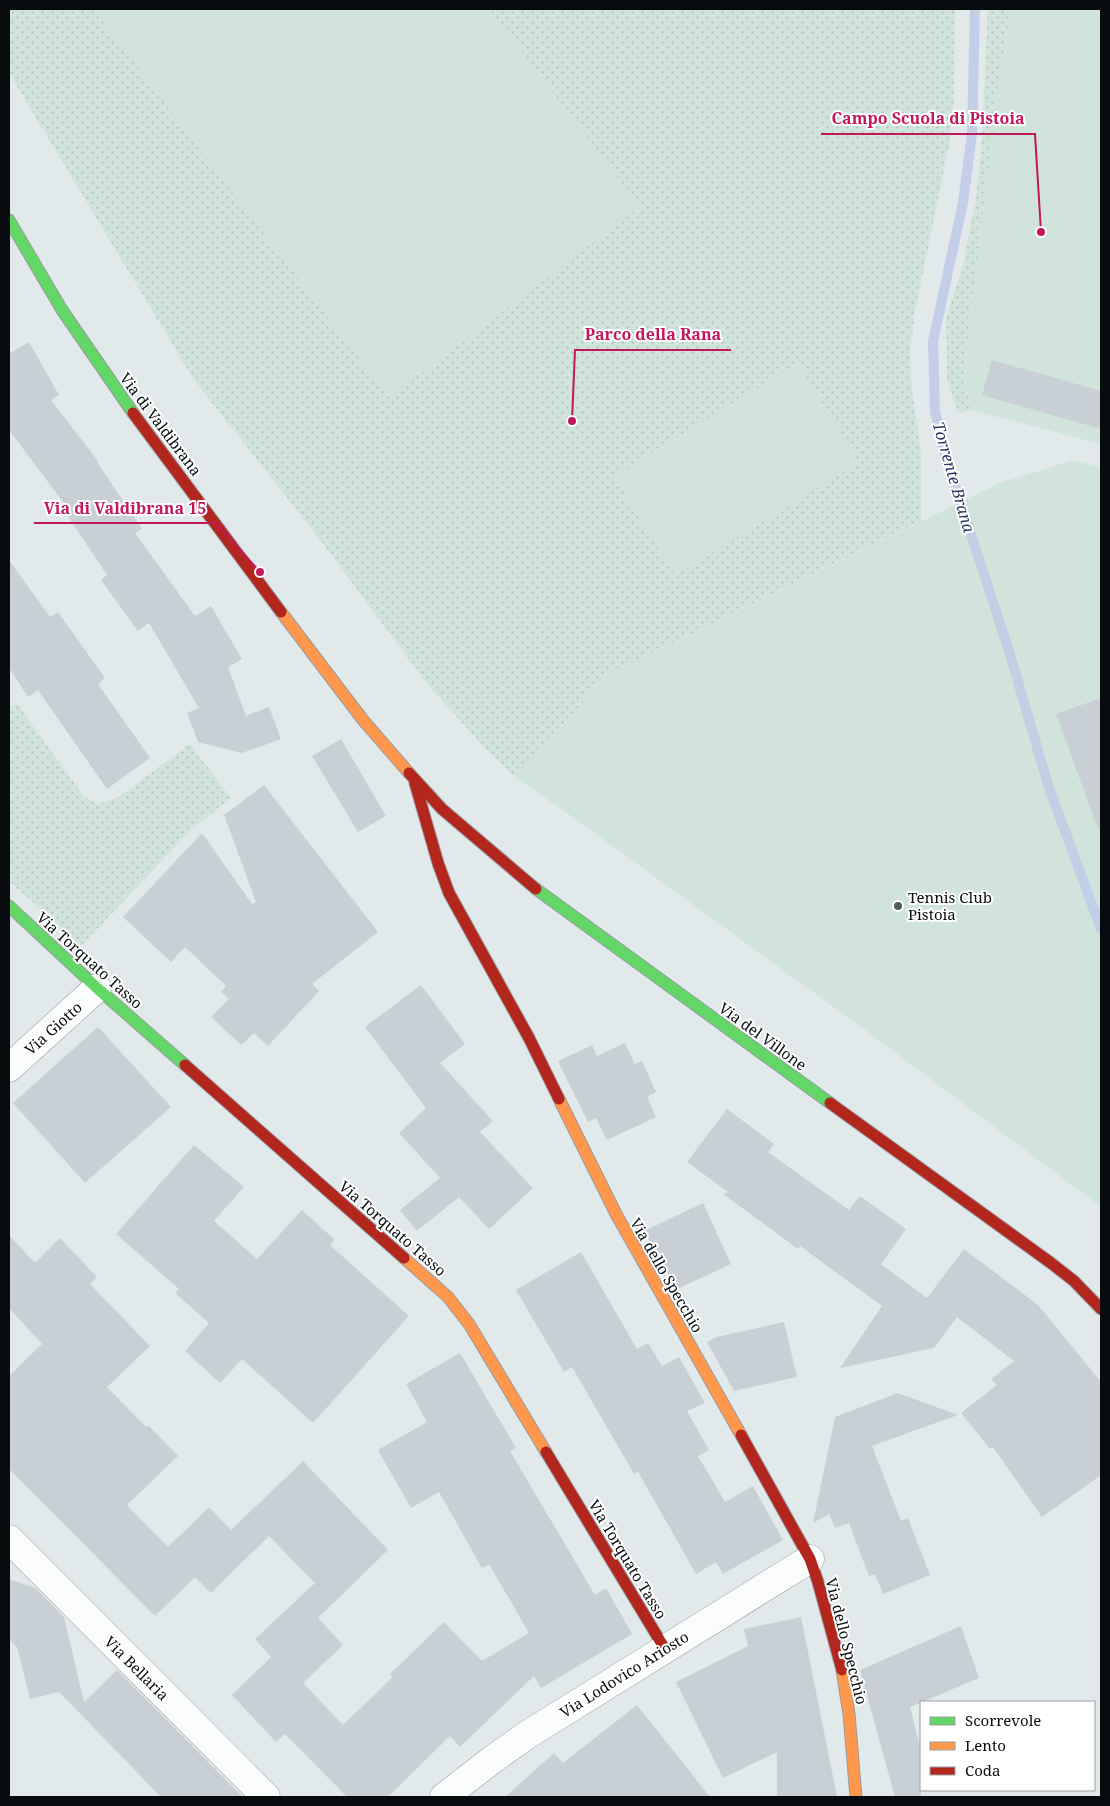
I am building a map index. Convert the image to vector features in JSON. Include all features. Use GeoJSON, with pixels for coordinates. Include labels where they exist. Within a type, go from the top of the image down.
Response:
{"type":"FeatureCollection","features":[{"type":"Feature","properties":{"kind":"street","name":"Via di Valdibrana"},"geometry":{"type":"LineString","coordinates":[[9,220],[62,310],[117,392],[363,720],[413,779]]}},
{"type":"Feature","properties":{"kind":"street","name":"Via del Villone"},"geometry":{"type":"LineString","coordinates":[[413,779],[456,821],[534,888],[1051,1263],[1074,1281],[1101,1308]]}},
{"type":"Feature","properties":{"kind":"street","name":"Via dello Specchio"},"geometry":{"type":"LineString","coordinates":[[413,779],[438,863],[449,893],[461,917],[529,1038],[616,1214],[810,1559],[827,1610],[841,1666],[849,1714],[856,1797]]}},
{"type":"Feature","properties":{"kind":"street","name":"Via Torquato Tasso"},"geometry":{"type":"LineString","coordinates":[[9,906],[97,988],[448,1297],[469,1324],[665,1649]]}},
{"type":"Feature","properties":{"kind":"street","name":"Via Giotto"},"geometry":{"type":"LineString","coordinates":[[9,1068],[97,988]]}},
{"type":"Feature","properties":{"kind":"street","name":"Via Bellaria"},"geometry":{"type":"LineString","coordinates":[[9,1539],[266,1797]]}},
{"type":"Feature","properties":{"kind":"street","name":"Via Lodovico Ariosto"},"geometry":{"type":"LineString","coordinates":[[444,1797],[527,1735],[810,1559]]}},
{"type":"Feature","properties":{"kind":"shaded area"},"geometry":{"type":"Polygon","coordinates":[[[9,9],[955,9],[954,99],[949,145],[915,311],[910,353],[912,390],[921,452],[921,521],[607,675],[516,778],[482,745],[429,686],[315,533],[194,380],[9,73],[9,9]]]}},
{"type":"Feature","properties":{"kind":"shaded area"},"geometry":{"type":"Polygon","coordinates":[[[93,9],[489,9],[640,207],[389,398],[93,9]]]}},
{"type":"Feature","properties":{"kind":"shaded area"},"geometry":{"type":"Polygon","coordinates":[[[988,9],[1011,9],[999,81],[963,384],[975,411],[958,412],[947,379],[946,320],[963,265],[976,198],[981,153],[988,9]]]}},
{"type":"Feature","properties":{"kind":"shaded area"},"geometry":{"type":"Polygon","coordinates":[[[1011,9],[1101,9],[1101,444],[975,411],[963,384],[999,81],[1011,9]]]}},
{"type":"Feature","properties":{"kind":"shaded area"},"geometry":{"type":"Polygon","coordinates":[[[798,363],[859,462],[675,576],[614,476],[798,363]]]}},
{"type":"Feature","properties":{"kind":"shaded area","name":"Tennis Club Pistoia"},"geometry":{"type":"Polygon","coordinates":[[[1073,460],[1101,467],[1101,1207],[865,1030],[570,815],[516,778],[607,675],[1000,483],[1073,460]]]}},
{"type":"Feature","properties":{"kind":"shaded area"},"geometry":{"type":"Polygon","coordinates":[[[18,705],[83,795],[98,804],[117,798],[190,744],[231,798],[193,828],[81,946],[9,881],[9,706],[18,705]]]}},
{"type":"Feature","properties":{"kind":"building"},"geometry":{"type":"Polygon","coordinates":[[[29,342],[59,395],[51,400],[98,461],[142,529],[135,533],[195,616],[211,606],[242,659],[228,667],[246,716],[269,707],[281,739],[242,753],[198,742],[187,713],[199,708],[149,623],[138,631],[101,580],[107,575],[65,512],[69,510],[9,430],[9,354],[29,342]]]}},
{"type":"Feature","properties":{"kind":"building"},"geometry":{"type":"Polygon","coordinates":[[[992,360],[1101,391],[1101,429],[982,395],[992,360]]]}},
{"type":"Feature","properties":{"kind":"building"},"geometry":{"type":"Polygon","coordinates":[[[9,560],[50,617],[58,612],[105,678],[98,684],[150,758],[107,789],[38,690],[28,697],[9,668],[9,560]]]}},
{"type":"Feature","properties":{"kind":"building"},"geometry":{"type":"Polygon","coordinates":[[[1101,698],[1101,829],[1098,829],[1056,714],[1101,698]]]}},
{"type":"Feature","properties":{"kind":"building"},"geometry":{"type":"Polygon","coordinates":[[[341,739],[386,816],[358,832],[312,756],[341,739]]]}},
{"type":"Feature","properties":{"kind":"building"},"geometry":{"type":"Polygon","coordinates":[[[264,785],[378,932],[312,984],[319,991],[268,1046],[254,1033],[241,1045],[211,1017],[229,999],[221,992],[226,986],[185,947],[171,962],[123,917],[202,833],[252,904],[256,902],[224,815],[264,785]]]}},
{"type":"Feature","properties":{"kind":"building"},"geometry":{"type":"Polygon","coordinates":[[[421,985],[465,1044],[440,1063],[493,1121],[480,1132],[533,1188],[489,1229],[459,1197],[417,1231],[400,1210],[440,1178],[399,1133],[426,1108],[365,1027],[421,985]]]}},
{"type":"Feature","properties":{"kind":"building"},"geometry":{"type":"Polygon","coordinates":[[[98,1027],[171,1107],[85,1183],[13,1103],[98,1027]]]}},
{"type":"Feature","properties":{"kind":"building"},"geometry":{"type":"Polygon","coordinates":[[[625,1043],[635,1064],[642,1061],[656,1092],[647,1097],[656,1117],[607,1140],[596,1118],[588,1122],[558,1061],[592,1045],[597,1056],[625,1043]]]}},
{"type":"Feature","properties":{"kind":"building"},"geometry":{"type":"Polygon","coordinates":[[[727,1109],[774,1144],[768,1152],[849,1210],[860,1196],[906,1229],[881,1264],[927,1298],[964,1249],[1038,1305],[1101,1382],[1101,1475],[1042,1517],[993,1447],[990,1449],[961,1413],[997,1385],[991,1379],[1014,1361],[957,1317],[934,1348],[840,1368],[882,1306],[800,1246],[798,1249],[723,1194],[728,1192],[687,1162],[727,1109]]]}},
{"type":"Feature","properties":{"kind":"building"},"geometry":{"type":"Polygon","coordinates":[[[194,1145],[244,1187],[214,1221],[257,1259],[302,1210],[335,1240],[330,1245],[409,1316],[313,1423],[242,1359],[220,1383],[185,1351],[209,1323],[175,1293],[179,1289],[116,1234],[194,1145]]]}},
{"type":"Feature","properties":{"kind":"building"},"geometry":{"type":"Polygon","coordinates":[[[703,1203],[731,1264],[677,1289],[644,1231],[703,1203]]]}},
{"type":"Feature","properties":{"kind":"building"},"geometry":{"type":"Polygon","coordinates":[[[9,1235],[35,1263],[60,1238],[97,1277],[90,1284],[150,1346],[107,1387],[146,1427],[148,1425],[178,1456],[127,1505],[168,1547],[209,1507],[231,1530],[303,1461],[388,1550],[318,1618],[343,1645],[303,1683],[343,1725],[393,1677],[390,1674],[444,1622],[482,1661],[529,1633],[489,1564],[482,1568],[439,1492],[411,1508],[378,1450],[427,1422],[406,1384],[460,1353],[516,1448],[510,1451],[595,1595],[606,1588],[632,1634],[541,1688],[534,1676],[460,1747],[450,1736],[388,1797],[347,1797],[285,1734],[276,1742],[232,1695],[271,1657],[255,1639],[315,1583],[269,1536],[211,1593],[195,1577],[155,1616],[9,1469],[9,1376],[42,1344],[9,1308],[9,1235]]]}},
{"type":"Feature","properties":{"kind":"building"},"geometry":{"type":"Polygon","coordinates":[[[581,1252],[637,1349],[648,1343],[662,1366],[679,1357],[705,1403],[687,1411],[709,1450],[698,1456],[725,1502],[753,1486],[783,1540],[723,1574],[716,1562],[696,1574],[638,1472],[634,1474],[572,1367],[564,1372],[516,1290],[581,1252]]]}},
{"type":"Feature","properties":{"kind":"building"},"geometry":{"type":"Polygon","coordinates":[[[784,1322],[797,1377],[734,1391],[707,1342],[717,1337],[784,1322]]]}},
{"type":"Feature","properties":{"kind":"building"},"geometry":{"type":"Polygon","coordinates":[[[898,1393],[958,1415],[872,1446],[901,1521],[908,1518],[930,1575],[883,1594],[875,1574],[869,1576],[849,1523],[835,1528],[829,1514],[813,1523],[835,1417],[898,1393]]]}},
{"type":"Feature","properties":{"kind":"building"},"geometry":{"type":"Polygon","coordinates":[[[9,1579],[35,1588],[64,1617],[84,1702],[117,1670],[243,1797],[161,1797],[59,1692],[30,1699],[17,1647],[9,1639],[9,1579]]]}},
{"type":"Feature","properties":{"kind":"building"},"geometry":{"type":"Polygon","coordinates":[[[801,1617],[837,1797],[777,1797],[777,1752],[723,1778],[676,1682],[748,1646],[744,1629],[801,1617]]]}},
{"type":"Feature","properties":{"kind":"building"},"geometry":{"type":"Polygon","coordinates":[[[961,1626],[979,1678],[924,1701],[920,1701],[920,1703],[910,1707],[920,1747],[921,1797],[895,1797],[860,1670],[961,1626]]]}},
{"type":"Feature","properties":{"kind":"building"},"geometry":{"type":"Polygon","coordinates":[[[637,1705],[710,1797],[505,1797],[554,1753],[563,1763],[637,1705]]]}},
{"type":"Feature","properties":{"kind":"waterway","name":"Torrente Brana"},"geometry":{"type":"LineString","coordinates":[[975,9],[972,133],[963,203],[933,341],[935,412],[945,455],[1010,654],[1048,785],[1101,929]]}},
{"type":"Feature","properties":{"kind":"traffic: fast"},"geometry":{"type":"LineString","coordinates":[[9,220],[62,310],[133,413]]}},
{"type":"Feature","properties":{"kind":"traffic: fast"},"geometry":{"type":"LineString","coordinates":[[536,889],[830,1103]]}},
{"type":"Feature","properties":{"kind":"traffic: fast"},"geometry":{"type":"LineString","coordinates":[[9,906],[97,988],[185,1065]]}},
{"type":"Feature","properties":{"kind":"traffic: slow"},"geometry":{"type":"LineString","coordinates":[[281,612],[363,720],[409,773]]}},
{"type":"Feature","properties":{"kind":"traffic: slow"},"geometry":{"type":"LineString","coordinates":[[559,1099],[616,1214],[741,1435]]}},
{"type":"Feature","properties":{"kind":"traffic: slow"},"geometry":{"type":"LineString","coordinates":[[404,1258],[448,1297],[469,1324],[546,1452]]}},
{"type":"Feature","properties":{"kind":"traffic: slow"},"geometry":{"type":"LineString","coordinates":[[842,1670],[849,1714],[856,1797]]}},
{"type":"Feature","properties":{"kind":"traffic: jam"},"geometry":{"type":"LineString","coordinates":[[133,413],[281,612]]}},
{"type":"Feature","properties":{"kind":"traffic: jam"},"geometry":{"type":"LineString","coordinates":[[409,773],[442,809],[536,889]]}},
{"type":"Feature","properties":{"kind":"traffic: jam"},"geometry":{"type":"LineString","coordinates":[[415,783],[438,863],[449,893],[529,1038],[559,1099]]}},
{"type":"Feature","properties":{"kind":"traffic: jam"},"geometry":{"type":"LineString","coordinates":[[185,1065],[404,1258]]}},
{"type":"Feature","properties":{"kind":"traffic: jam"},"geometry":{"type":"LineString","coordinates":[[830,1103],[1051,1263],[1074,1281],[1101,1309]]}},
{"type":"Feature","properties":{"kind":"traffic: jam"},"geometry":{"type":"LineString","coordinates":[[741,1435],[810,1559],[842,1670]]}},
{"type":"Feature","properties":{"kind":"traffic: jam"},"geometry":{"type":"LineString","coordinates":[[546,1452],[665,1649]]}},
{"type":"Feature","properties":{"kind":"place","name":"Campo Scuola di Pistoia"},"geometry":{"type":"Point","coordinates":[1041,232]}},
{"type":"Feature","properties":{"kind":"place","name":"Parco della Rana"},"geometry":{"type":"Point","coordinates":[572,421]}},
{"type":"Feature","properties":{"kind":"place","name":"Via di Valdibrana 15"},"geometry":{"type":"Point","coordinates":[260,572]}},
{"type":"Feature","properties":{"kind":"place","name":"Tennis Club Pistoia"},"geometry":{"type":"Point","coordinates":[898,906]}}]}
